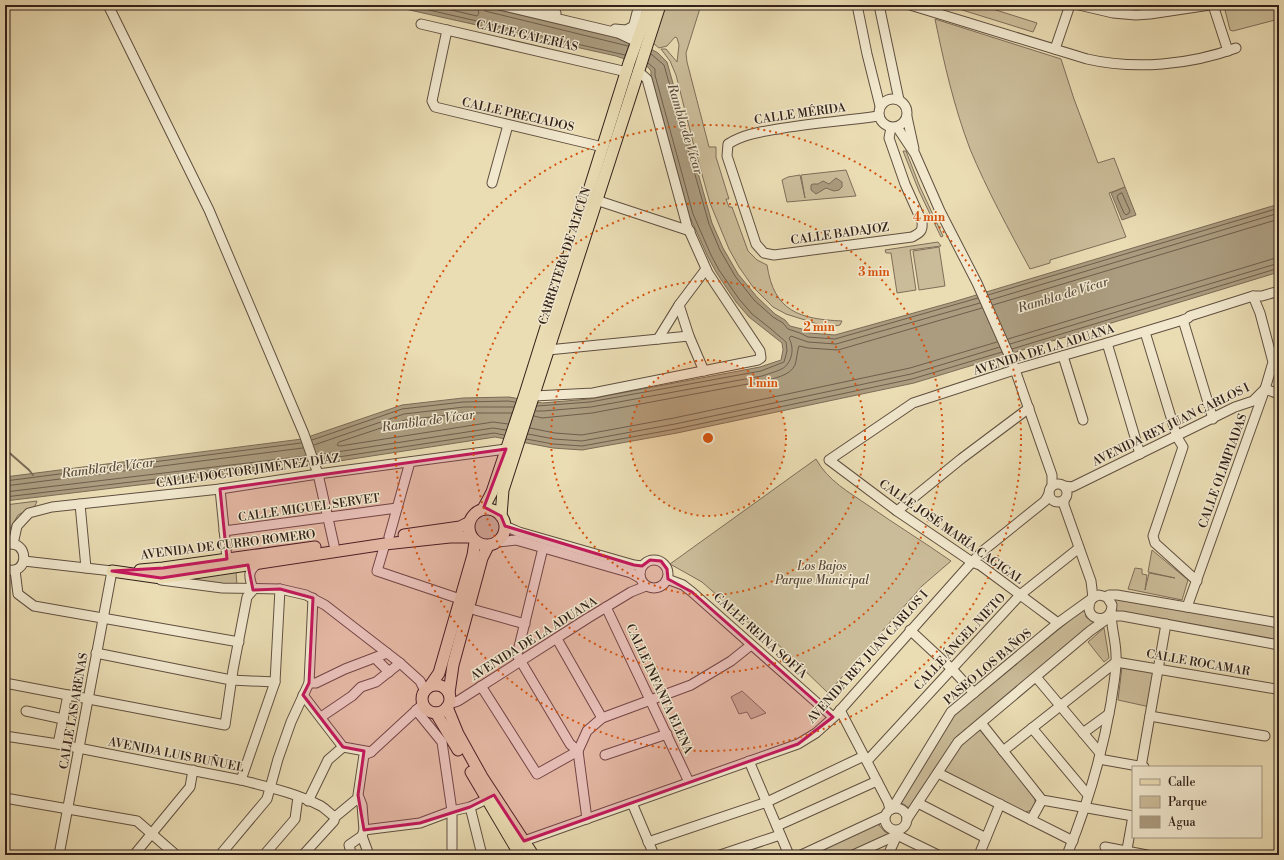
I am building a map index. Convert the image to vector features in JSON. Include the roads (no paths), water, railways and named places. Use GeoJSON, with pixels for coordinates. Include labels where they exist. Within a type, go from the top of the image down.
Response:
{"type":"FeatureCollection","features":[{"type":"Feature","properties":{"kind":"main road","name":"CARRETERA DE ALICÚN"},"geometry":{"type":"LineString","coordinates":[[483,509],[492,492],[548,350],[596,200],[633,68],[638,41],[650,5]]}},
{"type":"Feature","properties":{"kind":"main road","name":"CARRETERA DE ALICÚN"},"geometry":{"type":"LineString","coordinates":[[638,41],[660,5]]}},
{"type":"Feature","properties":{"kind":"main road","name":"CARRETERA DE ALICÚN"},"geometry":{"type":"LineString","coordinates":[[530,395],[603,147],[633,68]]}},
{"type":"Feature","properties":{"kind":"main road","name":"CARRETERA DE ALICÚN"},"geometry":{"type":"LineString","coordinates":[[503,521],[502,495],[510,447]]}},
{"type":"Feature","properties":{"kind":"main road"},"geometry":{"type":"LineString","coordinates":[[436,713],[444,710],[448,701],[452,665],[482,558],[493,544],[502,537],[503,521],[496,511],[483,509],[473,514],[468,523],[468,530],[473,539],[479,544],[493,544]]}},
{"type":"Feature","properties":{"kind":"main road","name":"AVENIDA DE CURRO ROMERO"},"geometry":{"type":"LineString","coordinates":[[112,571],[161,578],[257,564],[460,527],[468,523]]}},
{"type":"Feature","properties":{"kind":"main road","name":"AVENIDA DE CURRO ROMERO"},"geometry":{"type":"LineString","coordinates":[[112,571],[163,568],[334,545],[387,540],[450,537],[473,539]]}},
{"type":"Feature","properties":{"kind":"main road"},"geometry":{"type":"LineString","coordinates":[[473,539],[473,555],[439,673],[422,697],[420,707],[436,713],[520,855]]}},
{"type":"Feature","properties":{"kind":"main road"},"geometry":{"type":"LineString","coordinates":[[428,688],[439,686],[443,687],[458,734],[482,776],[533,855]]}},
{"type":"Feature","properties":{"kind":"street"},"geometry":{"type":"LineString","coordinates":[[108,5],[209,210],[304,434],[317,471],[334,545]]}},
{"type":"Feature","properties":{"kind":"street"},"geometry":{"type":"LineString","coordinates":[[500,5],[618,33],[638,41]]}},
{"type":"Feature","properties":{"kind":"street"},"geometry":{"type":"LineString","coordinates":[[532,5],[618,30],[626,30],[632,27]]}},
{"type":"Feature","properties":{"kind":"street"},"geometry":{"type":"LineString","coordinates":[[638,41],[632,27],[639,5]]}},
{"type":"Feature","properties":{"kind":"street"},"geometry":{"type":"LineString","coordinates":[[857,5],[882,123],[894,127],[902,125],[907,117]]}},
{"type":"Feature","properties":{"kind":"street"},"geometry":{"type":"LineString","coordinates":[[853,855],[899,832],[904,827],[907,820],[958,742],[1107,617],[1112,605],[1110,601],[1096,589],[1091,581],[1013,365],[977,283],[940,211],[915,154],[906,107],[899,100],[879,5]]}},
{"type":"Feature","properties":{"kind":"street"},"geometry":{"type":"LineString","coordinates":[[910,5],[1093,60],[1128,64],[1162,64],[1211,56],[1232,49],[1211,5],[1150,10],[1136,15],[1113,13],[1079,5]]}},
{"type":"Feature","properties":{"kind":"street"},"geometry":{"type":"LineString","coordinates":[[1055,49],[1070,5]]}},
{"type":"Feature","properties":{"kind":"street"},"geometry":{"type":"LineString","coordinates":[[1135,5],[1136,15]]}},
{"type":"Feature","properties":{"kind":"street","name":"CALLE GALERÍAS"},"geometry":{"type":"LineString","coordinates":[[421,24],[633,68]]}},
{"type":"Feature","properties":{"kind":"street","name":"CALLE PRECIADOS"},"geometry":{"type":"LineString","coordinates":[[447,30],[432,101],[435,107],[603,147]]}},
{"type":"Feature","properties":{"kind":"street"},"geometry":{"type":"LineString","coordinates":[[530,395],[593,393],[758,360],[761,358],[760,350],[706,269],[690,231],[647,79],[633,68]]}},
{"type":"Feature","properties":{"kind":"street"},"geometry":{"type":"LineString","coordinates":[[879,111],[884,102],[889,99],[899,100]]}},
{"type":"Feature","properties":{"kind":"street","name":"CALLE MÉRIDA"},"geometry":{"type":"LineString","coordinates":[[774,255],[764,253],[756,244],[727,156],[728,144],[738,137],[746,134],[879,111]]}},
{"type":"Feature","properties":{"kind":"street"},"geometry":{"type":"LineString","coordinates":[[492,183],[508,125]]}},
{"type":"Feature","properties":{"kind":"street"},"geometry":{"type":"LineString","coordinates":[[894,127],[915,154]]}},
{"type":"Feature","properties":{"kind":"street","name":"CALLE BADAJOZ"},"geometry":{"type":"LineString","coordinates":[[774,255],[912,237],[919,233],[923,228],[922,222],[905,184],[889,138],[894,127]]}},
{"type":"Feature","properties":{"kind":"street"},"geometry":{"type":"LineString","coordinates":[[596,200],[690,231]]}},
{"type":"Feature","properties":{"kind":"street"},"geometry":{"type":"LineString","coordinates":[[658,339],[679,306],[706,269]]}},
{"type":"Feature","properties":{"kind":"street","name":"AVENIDA DE LA ADUANA"},"geometry":{"type":"LineString","coordinates":[[829,460],[913,403],[1013,365],[1063,356],[1107,344],[1253,296],[1262,296],[1279,291]]}},
{"type":"Feature","properties":{"kind":"street","name":"CALLE OLIMPIADAS"},"geometry":{"type":"LineString","coordinates":[[1187,607],[1265,389],[1273,362],[1260,313],[1253,296]]}},
{"type":"Feature","properties":{"kind":"street"},"geometry":{"type":"LineString","coordinates":[[679,306],[688,336],[704,371]]}},
{"type":"Feature","properties":{"kind":"street"},"geometry":{"type":"LineString","coordinates":[[1183,320],[1209,408],[1214,419]]}},
{"type":"Feature","properties":{"kind":"street"},"geometry":{"type":"LineString","coordinates":[[1145,332],[1177,436],[1183,447],[1153,536],[1155,543],[1197,581]]}},
{"type":"Feature","properties":{"kind":"street"},"geometry":{"type":"LineString","coordinates":[[548,350],[688,336]]}},
{"type":"Feature","properties":{"kind":"street"},"geometry":{"type":"LineString","coordinates":[[1107,344],[1140,454]]}},
{"type":"Feature","properties":{"kind":"street"},"geometry":{"type":"LineString","coordinates":[[1063,356],[1083,420]]}},
{"type":"Feature","properties":{"kind":"street","name":"AVENIDA REY JUAN CARLOS I"},"geometry":{"type":"LineString","coordinates":[[524,841],[798,744],[816,733],[836,714],[910,630],[984,550],[1059,494],[1214,419],[1235,407],[1253,401],[1265,389],[1279,394]]}},
{"type":"Feature","properties":{"kind":"street"},"geometry":{"type":"LineString","coordinates":[[897,511],[961,459],[1029,408]]}},
{"type":"Feature","properties":{"kind":"street","name":"CALLE DOCTOR JIMÉNEZ DÍAZ"},"geometry":{"type":"LineString","coordinates":[[9,545],[17,526],[28,513],[52,507],[220,488],[317,471],[410,462],[510,447]]}},
{"type":"Feature","properties":{"kind":"street","name":"CALLE JOSÉ MARÍA CAGIGAL"},"geometry":{"type":"LineString","coordinates":[[829,460],[897,511],[972,562],[980,565],[1058,623]]}},
{"type":"Feature","properties":{"kind":"street"},"geometry":{"type":"LineString","coordinates":[[410,462],[377,571],[460,599]]}},
{"type":"Feature","properties":{"kind":"street"},"geometry":{"type":"LineString","coordinates":[[220,488],[227,559]]}},
{"type":"Feature","properties":{"kind":"street"},"geometry":{"type":"LineString","coordinates":[[80,504],[86,568]]}},
{"type":"Feature","properties":{"kind":"street","name":"CALLE MIGUEL SERVET"},"geometry":{"type":"LineString","coordinates":[[224,531],[397,508]]}},
{"type":"Feature","properties":{"kind":"street"},"geometry":{"type":"LineString","coordinates":[[503,521],[519,532],[642,566]]}},
{"type":"Feature","properties":{"kind":"street"},"geometry":{"type":"LineString","coordinates":[[493,544],[516,540],[631,573],[642,581],[654,588],[659,588],[662,586],[667,579],[667,569],[661,561],[650,560],[642,566],[639,574],[642,581]]}},
{"type":"Feature","properties":{"kind":"street"},"geometry":{"type":"LineString","coordinates":[[5,570],[15,570],[22,565],[24,561],[21,548],[9,545]]}},
{"type":"Feature","properties":{"kind":"street"},"geometry":{"type":"LineString","coordinates":[[543,548],[517,655],[570,744],[578,751]]}},
{"type":"Feature","properties":{"kind":"street","name":"CALLE ÁNGEL NIETO"},"geometry":{"type":"LineString","coordinates":[[865,758],[952,669],[1020,595],[1079,548]]}},
{"type":"Feature","properties":{"kind":"street"},"geometry":{"type":"LineString","coordinates":[[24,561],[112,571]]}},
{"type":"Feature","properties":{"kind":"street"},"geometry":{"type":"LineString","coordinates":[[253,590],[249,573],[257,564]]}},
{"type":"Feature","properties":{"kind":"street"},"geometry":{"type":"LineString","coordinates":[[15,570],[18,594],[34,606],[239,642]]}},
{"type":"Feature","properties":{"kind":"street","name":"CALLE LAS ARENAS"},"geometry":{"type":"LineString","coordinates":[[59,855],[112,571]]}},
{"type":"Feature","properties":{"kind":"street"},"geometry":{"type":"LineString","coordinates":[[138,575],[162,581],[184,584],[253,590],[280,590],[306,595],[325,605],[387,652],[428,688]]}},
{"type":"Feature","properties":{"kind":"street","name":"CALLE REINA SOFÍA"},"geometry":{"type":"LineString","coordinates":[[667,579],[683,585],[692,592],[751,645],[836,714]]}},
{"type":"Feature","properties":{"kind":"street","name":"AVENIDA DE LA ADUANA"},"geometry":{"type":"LineString","coordinates":[[448,701],[458,701],[631,592],[642,581]]}},
{"type":"Feature","properties":{"kind":"street"},"geometry":{"type":"LineString","coordinates":[[1091,581],[1092,599]]}},
{"type":"Feature","properties":{"kind":"street"},"geometry":{"type":"LineString","coordinates":[[5,683],[224,725],[247,596],[253,590]]}},
{"type":"Feature","properties":{"kind":"street"},"geometry":{"type":"LineString","coordinates":[[241,780],[275,682],[280,590]]}},
{"type":"Feature","properties":{"kind":"street"},"geometry":{"type":"LineString","coordinates":[[1279,623],[1117,595],[1109,595],[1105,597],[1099,595],[1092,599],[1088,605],[1090,615],[1096,618],[1122,616],[1279,644]]}},
{"type":"Feature","properties":{"kind":"street"},"geometry":{"type":"LineString","coordinates":[[223,854],[266,799],[271,788],[278,759],[293,716],[309,684],[313,598]]}},
{"type":"Feature","properties":{"kind":"street","name":"PASEO LOS BAÑOS"},"geometry":{"type":"LineString","coordinates":[[889,811],[952,712],[1058,623],[1092,599]]}},
{"type":"Feature","properties":{"kind":"street","name":"CALLE INFANTA ELENA"},"geometry":{"type":"LineString","coordinates":[[606,607],[690,782]]}},
{"type":"Feature","properties":{"kind":"street"},"geometry":{"type":"LineString","coordinates":[[468,608],[525,624]]}},
{"type":"Feature","properties":{"kind":"street"},"geometry":{"type":"LineString","coordinates":[[1067,855],[1088,795],[1109,714],[1116,655],[1114,636],[1107,617]]}},
{"type":"Feature","properties":{"kind":"street"},"geometry":{"type":"LineString","coordinates":[[1141,766],[1166,624]]}},
{"type":"Feature","properties":{"kind":"street"},"geometry":{"type":"LineString","coordinates":[[910,630],[952,669],[974,693]]}},
{"type":"Feature","properties":{"kind":"street"},"geometry":{"type":"LineString","coordinates":[[557,639],[602,718]]}},
{"type":"Feature","properties":{"kind":"street"},"geometry":{"type":"LineString","coordinates":[[587,819],[578,751],[587,731],[602,718],[652,701],[691,685],[731,661],[751,645]]}},
{"type":"Feature","properties":{"kind":"street"},"geometry":{"type":"LineString","coordinates":[[96,652],[231,680],[275,682]]}},
{"type":"Feature","properties":{"kind":"street"},"geometry":{"type":"LineString","coordinates":[[309,684],[316,683],[345,669],[387,652]]}},
{"type":"Feature","properties":{"kind":"street"},"geometry":{"type":"LineString","coordinates":[[375,658],[389,672]]}},
{"type":"Feature","properties":{"kind":"street"},"geometry":{"type":"LineString","coordinates":[[1003,751],[1116,662]]}},
{"type":"Feature","properties":{"kind":"street","name":"CALLE ROCAMAR"},"geometry":{"type":"LineString","coordinates":[[1116,662],[1276,689]]}},
{"type":"Feature","properties":{"kind":"street"},"geometry":{"type":"LineString","coordinates":[[322,717],[361,688],[376,682],[400,663]]}},
{"type":"Feature","properties":{"kind":"street"},"geometry":{"type":"LineString","coordinates":[[1036,677],[1083,733],[1099,756],[1137,766]]}},
{"type":"Feature","properties":{"kind":"street"},"geometry":{"type":"LineString","coordinates":[[481,686],[537,774],[578,751]]}},
{"type":"Feature","properties":{"kind":"street"},"geometry":{"type":"LineString","coordinates":[[58,744],[68,695]]}},
{"type":"Feature","properties":{"kind":"street"},"geometry":{"type":"LineString","coordinates":[[303,695],[322,717],[324,723],[343,747],[371,752]]}},
{"type":"Feature","properties":{"kind":"street"},"geometry":{"type":"LineString","coordinates":[[369,855],[363,833],[362,804],[358,798],[364,755],[371,752],[420,707],[442,742],[452,811],[452,855]]}},
{"type":"Feature","properties":{"kind":"street"},"geometry":{"type":"LineString","coordinates":[[26,710],[64,719]]}},
{"type":"Feature","properties":{"kind":"street"},"geometry":{"type":"LineString","coordinates":[[836,714],[865,758],[877,780],[889,811],[885,821],[888,826],[891,829],[898,830],[938,855]]}},
{"type":"Feature","properties":{"kind":"street"},"geometry":{"type":"LineString","coordinates":[[1083,733],[1109,714]]}},
{"type":"Feature","properties":{"kind":"street"},"geometry":{"type":"LineString","coordinates":[[1150,716],[1265,736]]}},
{"type":"Feature","properties":{"kind":"street"},"geometry":{"type":"LineString","coordinates":[[981,723],[1042,800],[1132,816]]}},
{"type":"Feature","properties":{"kind":"street"},"geometry":{"type":"LineString","coordinates":[[1032,728],[1088,795]]}},
{"type":"Feature","properties":{"kind":"street"},"geometry":{"type":"LineString","coordinates":[[605,755],[667,734]]}},
{"type":"Feature","properties":{"kind":"street","name":"AVENIDA LUIS BUÑUEL"},"geometry":{"type":"LineString","coordinates":[[5,736],[58,744],[241,780],[298,797],[322,807],[335,817]]}},
{"type":"Feature","properties":{"kind":"street"},"geometry":{"type":"LineString","coordinates":[[308,801],[328,760],[343,747]]}},
{"type":"Feature","properties":{"kind":"street"},"geometry":{"type":"LineString","coordinates":[[648,842],[767,802],[865,758]]}},
{"type":"Feature","properties":{"kind":"street"},"geometry":{"type":"LineString","coordinates":[[749,761],[789,855]]}},
{"type":"Feature","properties":{"kind":"street"},"geometry":{"type":"LineString","coordinates":[[134,855],[190,787],[193,770]]}},
{"type":"Feature","properties":{"kind":"street"},"geometry":{"type":"LineString","coordinates":[[938,773],[1073,841]]}},
{"type":"Feature","properties":{"kind":"street"},"geometry":{"type":"LineString","coordinates":[[720,855],[778,830],[877,780]]}},
{"type":"Feature","properties":{"kind":"street"},"geometry":{"type":"LineString","coordinates":[[264,855],[295,819],[298,797]]}},
{"type":"Feature","properties":{"kind":"street"},"geometry":{"type":"LineString","coordinates":[[5,798],[137,821],[176,855]]}},
{"type":"Feature","properties":{"kind":"street"},"geometry":{"type":"LineString","coordinates":[[303,855],[334,821],[335,817],[358,798]]}},
{"type":"Feature","properties":{"kind":"street"},"geometry":{"type":"LineString","coordinates":[[349,855],[349,845],[363,833],[420,823],[452,811],[470,807],[486,798]]}},
{"type":"Feature","properties":{"kind":"street"},"geometry":{"type":"LineString","coordinates":[[1030,820],[1042,800]]}},
{"type":"Feature","properties":{"kind":"street"},"geometry":{"type":"LineString","coordinates":[[632,803],[654,855]]}},
{"type":"Feature","properties":{"kind":"street"},"geometry":{"type":"LineString","coordinates":[[918,803],[986,838]]}},
{"type":"Feature","properties":{"kind":"street"},"geometry":{"type":"LineString","coordinates":[[979,855],[1000,804]]}},
{"type":"Feature","properties":{"kind":"street"},"geometry":{"type":"LineString","coordinates":[[470,807],[482,855]]}},
{"type":"Feature","properties":{"kind":"street"},"geometry":{"type":"LineString","coordinates":[[801,855],[897,808],[904,812],[907,820]]}},
{"type":"Feature","properties":{"kind":"street"},"geometry":{"type":"LineString","coordinates":[[1126,853],[1132,821]]}},
{"type":"Feature","properties":{"kind":"street"},"geometry":{"type":"LineString","coordinates":[[888,855],[899,832]]}},
{"type":"Feature","properties":{"kind":"street"},"geometry":{"type":"LineString","coordinates":[[1105,847],[1126,853],[1147,855]]}},
{"type":"Feature","properties":{"kind":"water","name":"Rambla de Vícar"},"geometry":{"type":"Polygon","coordinates":[[[387,5],[478,5],[621,39],[651,49],[658,53],[667,62],[712,223],[723,248],[738,274],[757,297],[775,314],[785,320],[790,326],[802,329],[809,333],[835,335],[953,302],[1279,204],[1279,272],[914,383],[677,433],[582,450],[553,448],[495,437],[339,461],[5,501],[5,477],[302,439],[402,405],[463,398],[509,397],[542,403],[589,399],[760,367],[781,360],[783,350],[782,343],[749,317],[736,302],[708,257],[689,215],[651,71],[648,67],[616,56],[387,5]]]}},
{"type":"Feature","properties":{"kind":"water"},"geometry":{"type":"Polygon","coordinates":[[[836,178],[842,182],[842,187],[839,190],[834,191],[826,188],[816,194],[811,190],[811,185],[813,184],[818,184],[823,181],[829,184],[836,178]]]}},
{"type":"Feature","properties":{"kind":"water"},"geometry":{"type":"Polygon","coordinates":[[[1125,187],[1136,215],[1122,220],[1111,193],[1125,187]]]}},
{"type":"Feature","properties":{"kind":"waterway"},"geometry":{"type":"LineString","coordinates":[[5,449],[33,475]]}},
{"type":"Feature","properties":{"kind":"park label","name":"Los Bajos Parque Municipal"},"geometry":{"type":"Point","coordinates":[822,573]}}]}
